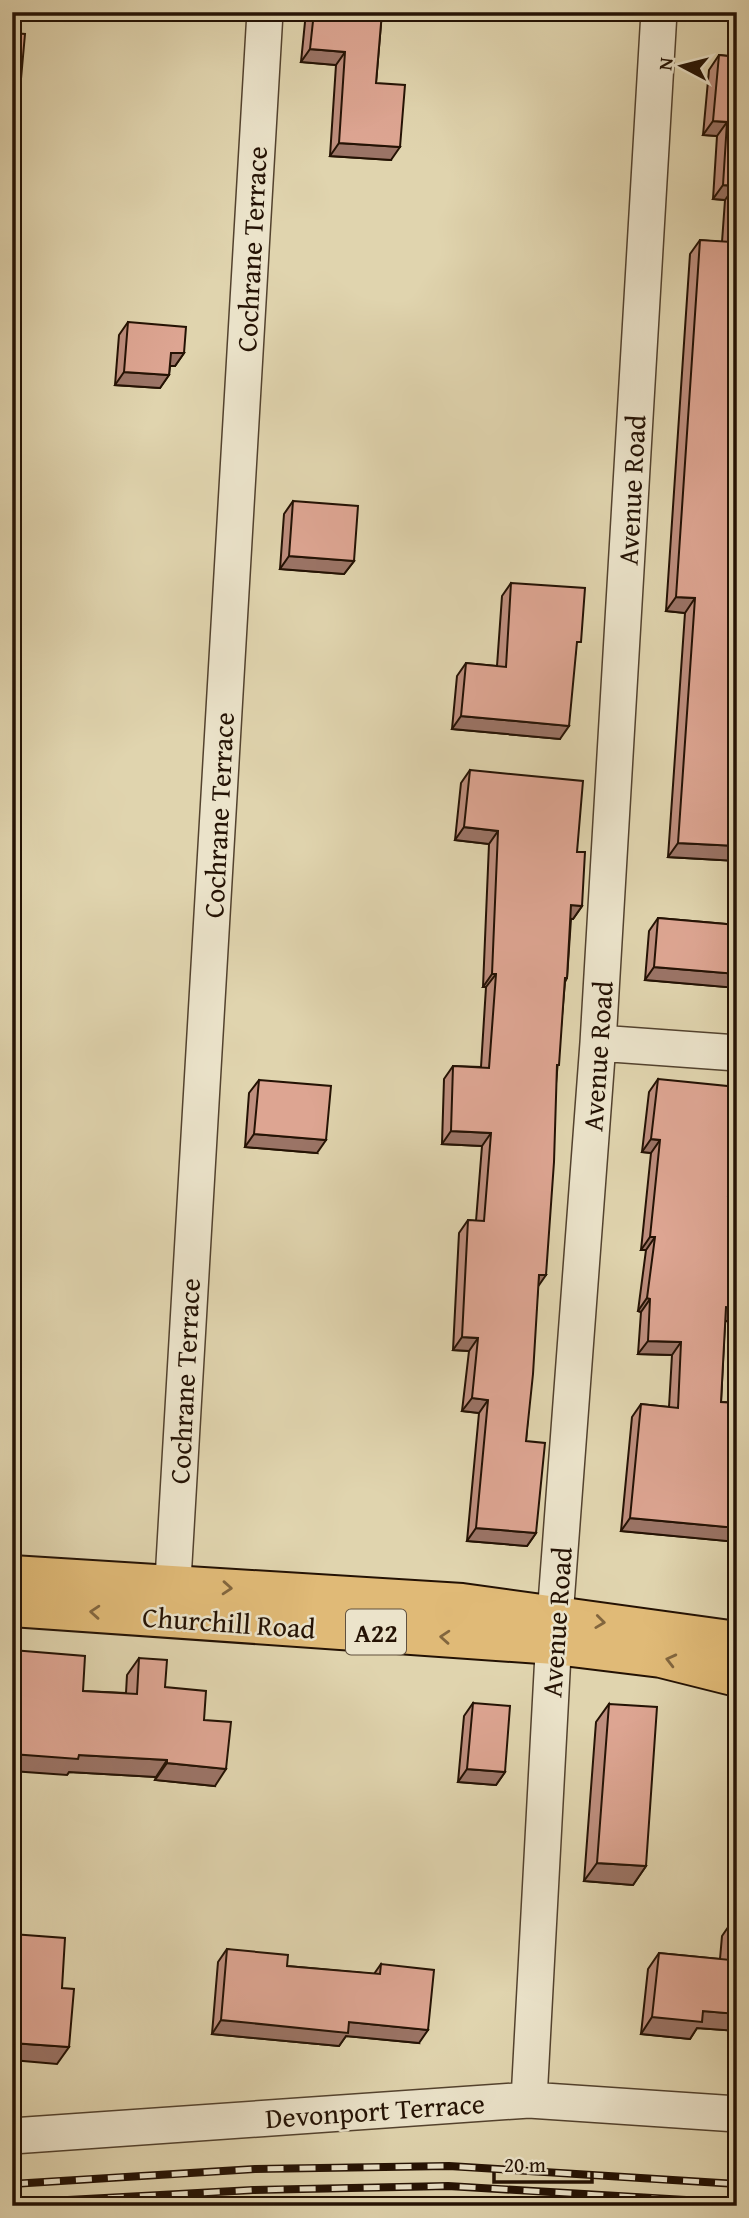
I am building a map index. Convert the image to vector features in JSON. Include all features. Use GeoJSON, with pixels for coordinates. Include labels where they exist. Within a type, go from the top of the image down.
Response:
{"type":"FeatureCollection","features":[{"type":"Feature","properties":{"kind":"main road","name":"Churchill Road"},"geometry":{"type":"LineString","coordinates":[[12,1575],[172,1601],[555,1631],[737,1641]]}},
{"type":"Feature","properties":{"kind":"main road","name":"Churchill Road"},"geometry":{"type":"LineString","coordinates":[[12,1607],[172,1601]]}},
{"type":"Feature","properties":{"kind":"main road","name":"Churchill Road"},"geometry":{"type":"LineString","coordinates":[[555,1631],[737,1678]]}},
{"type":"Feature","properties":{"kind":"street","name":"Cochrane Terrace"},"geometry":{"type":"LineString","coordinates":[[172,1601],[265,12]]}},
{"type":"Feature","properties":{"kind":"street","name":"Avenue Road"},"geometry":{"type":"LineString","coordinates":[[529,2099],[555,1631],[598,1043],[659,12]]}},
{"type":"Feature","properties":{"kind":"street"},"geometry":{"type":"LineString","coordinates":[[598,1043],[737,1053]]}},
{"type":"Feature","properties":{"kind":"street","name":"Devonport Terrace"},"geometry":{"type":"LineString","coordinates":[[12,2136],[529,2099],[737,2114]]}},
{"type":"Feature","properties":{"kind":"building"},"geometry":{"type":"Polygon","coordinates":[[[314,12],[382,12],[376,83],[405,85],[400,147],[339,143],[345,52],[310,49],[314,12]]]}},
{"type":"Feature","properties":{"kind":"building"},"geometry":{"type":"Polygon","coordinates":[[[12,33],[25,34],[20,90],[12,89],[12,33]]]}},
{"type":"Feature","properties":{"kind":"building"},"geometry":{"type":"Polygon","coordinates":[[[719,55],[737,57],[737,846],[678,843],[695,598],[676,597],[700,240],[731,242],[735,186],[723,185],[727,122],[713,121],[719,55]]]}},
{"type":"Feature","properties":{"kind":"building"},"geometry":{"type":"Polygon","coordinates":[[[12,142],[17,142],[12,222],[12,142]]]}},
{"type":"Feature","properties":{"kind":"building"},"geometry":{"type":"Polygon","coordinates":[[[128,322],[186,327],[184,353],[171,353],[169,375],[124,372],[128,322]]]}},
{"type":"Feature","properties":{"kind":"building"},"geometry":{"type":"Polygon","coordinates":[[[293,501],[358,506],[354,561],[289,556],[293,501]]]}},
{"type":"Feature","properties":{"kind":"building"},"geometry":{"type":"Polygon","coordinates":[[[511,583],[585,588],[581,642],[577,642],[569,726],[461,716],[466,663],[506,667],[511,583]]]}},
{"type":"Feature","properties":{"kind":"building"},"geometry":{"type":"Polygon","coordinates":[[[470,770],[583,781],[577,852],[585,852],[582,906],[571,905],[567,978],[557,1065],[546,1275],[539,1275],[526,1441],[545,1443],[536,1533],[476,1528],[488,1400],[472,1398],[478,1338],[462,1337],[468,1220],[484,1221],[491,1133],[451,1131],[453,1066],[489,1068],[496,974],[492,974],[498,831],[464,827],[470,770]]]}},
{"type":"Feature","properties":{"kind":"building"},"geometry":{"type":"Polygon","coordinates":[[[658,918],[737,925],[737,974],[654,967],[658,918]]]}},
{"type":"Feature","properties":{"kind":"building"},"geometry":{"type":"Polygon","coordinates":[[[658,1079],[737,1087],[728,1196],[737,1197],[737,1308],[726,1307],[721,1402],[737,1403],[737,1528],[630,1518],[641,1404],[678,1408],[681,1342],[648,1341],[650,1299],[647,1298],[655,1237],[650,1237],[660,1140],[651,1139],[658,1079]]]}},
{"type":"Feature","properties":{"kind":"building"},"geometry":{"type":"Polygon","coordinates":[[[259,1080],[331,1086],[326,1140],[254,1134],[259,1080]]]}},
{"type":"Feature","properties":{"kind":"building"},"geometry":{"type":"Polygon","coordinates":[[[12,1650],[85,1656],[83,1691],[137,1694],[139,1658],[167,1660],[165,1687],[206,1691],[204,1720],[231,1722],[226,1769],[167,1763],[167,1760],[79,1755],[78,1759],[12,1754],[12,1650]]]}},
{"type":"Feature","properties":{"kind":"building"},"geometry":{"type":"Polygon","coordinates":[[[473,1703],[510,1706],[505,1772],[467,1769],[473,1703]]]}},
{"type":"Feature","properties":{"kind":"building"},"geometry":{"type":"Polygon","coordinates":[[[609,1704],[657,1707],[646,1866],[597,1863],[609,1704]]]}},
{"type":"Feature","properties":{"kind":"building"},"geometry":{"type":"Polygon","coordinates":[[[733,1920],[737,1920],[737,2014],[703,2011],[702,2022],[652,2017],[659,1953],[730,1960],[733,1920]]]}},
{"type":"Feature","properties":{"kind":"building"},"geometry":{"type":"Polygon","coordinates":[[[12,1934],[65,1938],[62,1988],[74,1989],[69,2047],[12,2043],[12,1934]]]}},
{"type":"Feature","properties":{"kind":"building"},"geometry":{"type":"Polygon","coordinates":[[[227,1949],[288,1955],[287,1966],[380,1974],[381,1964],[434,1970],[428,2030],[349,2022],[348,2033],[221,2020],[227,1949]]]}},
{"type":"Feature","properties":{"kind":"railway"},"geometry":{"type":"LineString","coordinates":[[12,2184],[255,2169],[449,2166],[737,2184]]}},
{"type":"Feature","properties":{"kind":"railway"},"geometry":{"type":"LineString","coordinates":[[12,2203],[253,2190],[448,2186],[737,2203]]}}]}
